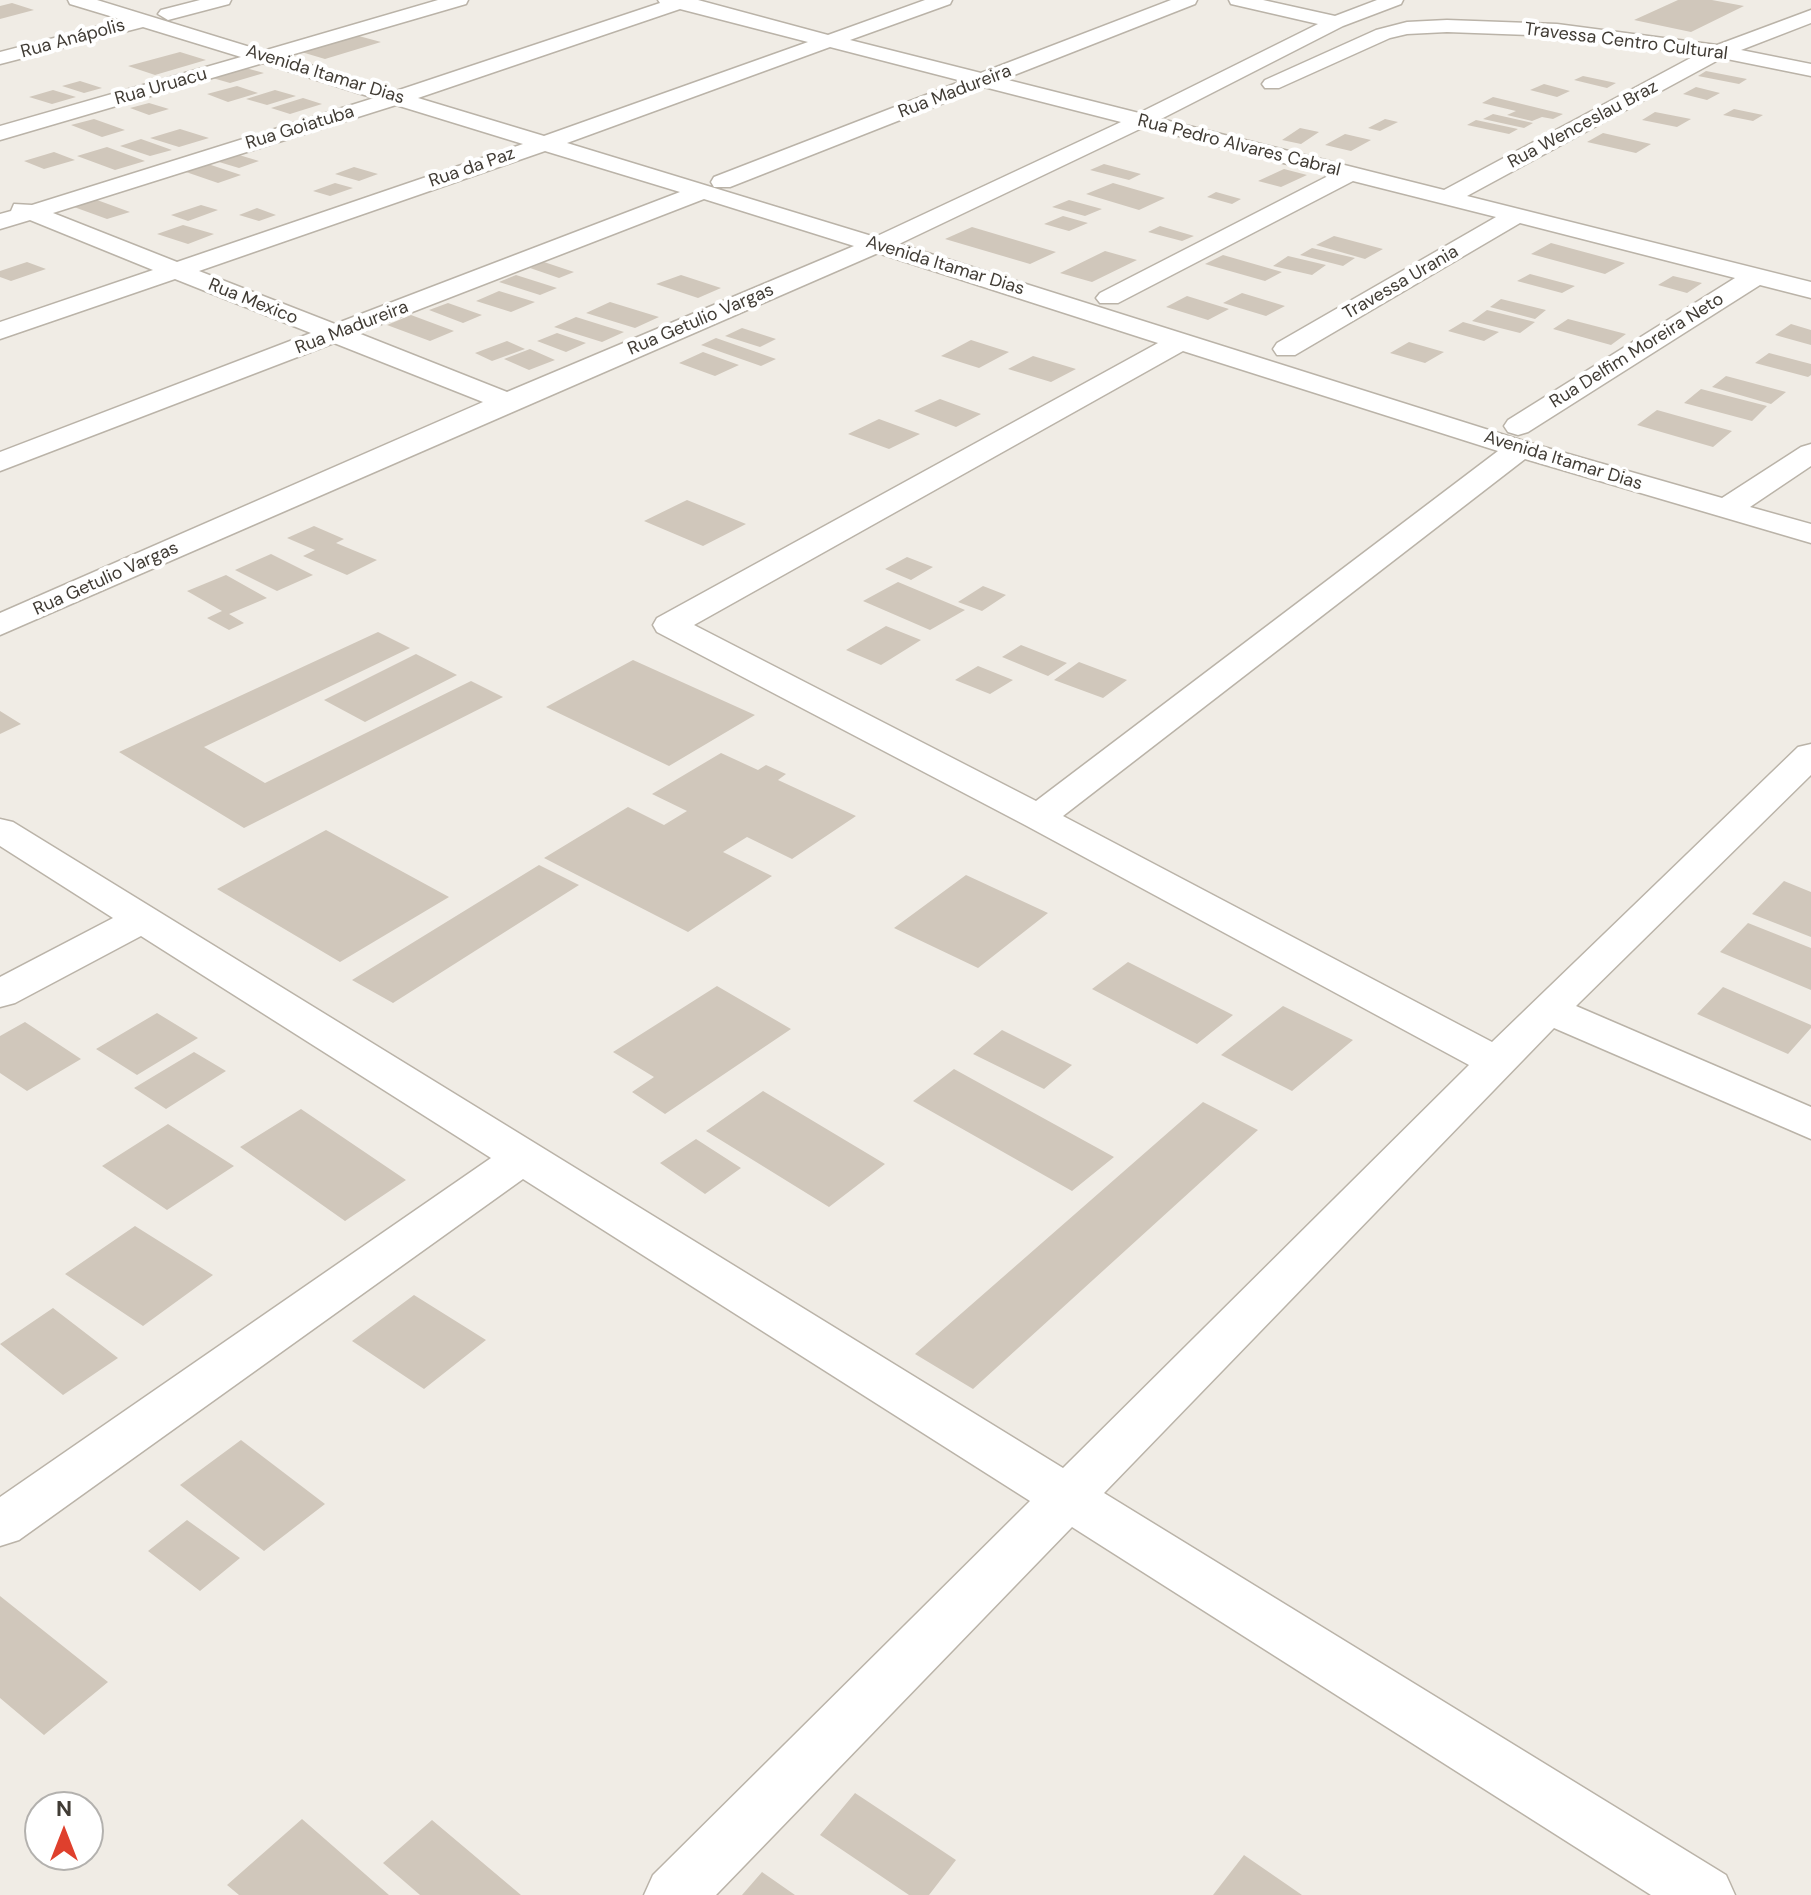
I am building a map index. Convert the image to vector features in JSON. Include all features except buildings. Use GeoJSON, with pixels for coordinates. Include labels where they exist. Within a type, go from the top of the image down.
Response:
{"type":"FeatureCollection","features":[{"type":"Feature","properties":{"kind":"street","name":"Avenida Itamar Dias"},"geometry":{"type":"LineString","coordinates":[[77,0],[157,17],[276,53],[421,90],[569,135],[712,187]]}},
{"type":"Feature","properties":{"kind":"street","name":"Avenida Itamar Dias"},"geometry":{"type":"LineString","coordinates":[[121,0],[157,17]]}},
{"type":"Feature","properties":{"kind":"street","name":"Rua Anápolis"},"geometry":{"type":"LineString","coordinates":[[0,58],[222,0]]}},
{"type":"Feature","properties":{"kind":"street","name":"Rua Uruacu"},"geometry":{"type":"LineString","coordinates":[[0,133],[459,0]]}},
{"type":"Feature","properties":{"kind":"street","name":"Rua da Paz"},"geometry":{"type":"LineString","coordinates":[[0,331],[569,135],[943,0]]}},
{"type":"Feature","properties":{"kind":"street","name":"Rua Madureira"},"geometry":{"type":"LineString","coordinates":[[0,462],[1188,0]]}},
{"type":"Feature","properties":{"kind":"street"},"geometry":{"type":"LineString","coordinates":[[1238,0],[1336,22]]}},
{"type":"Feature","properties":{"kind":"street","name":"Rua Getulio Vargas"},"geometry":{"type":"LineString","coordinates":[[0,625],[507,402],[889,240],[1140,121],[1336,22],[1394,0]]}},
{"type":"Feature","properties":{"kind":"street","name":"Rua Pedro Alvares Cabral"},"geometry":{"type":"LineString","coordinates":[[679,1],[982,81],[1811,290]]}},
{"type":"Feature","properties":{"kind":"street","name":"Rua Goiatuba"},"geometry":{"type":"LineString","coordinates":[[0,222],[421,90],[679,1]]}},
{"type":"Feature","properties":{"kind":"street","name":"Rua Wenceslau Braz"},"geometry":{"type":"LineString","coordinates":[[1446,198],[1719,51],[1811,16]]}},
{"type":"Feature","properties":{"kind":"street","name":"Travessa Centro Cultural"},"geometry":{"type":"LineString","coordinates":[[1258,91],[1356,45],[1407,28],[1447,26],[1557,30],[1719,51],[1811,70]]}},
{"type":"Feature","properties":{"kind":"street","name":"Avenida Itamar Dias"},"geometry":{"type":"LineString","coordinates":[[276,53],[397,97],[545,143],[1286,349],[1519,437]]}},
{"type":"Feature","properties":{"kind":"street"},"geometry":{"type":"LineString","coordinates":[[1174,130],[1202,117]]}},
{"type":"Feature","properties":{"kind":"street"},"geometry":{"type":"LineString","coordinates":[[1109,298],[1349,174]]}},
{"type":"Feature","properties":{"kind":"street","name":"Rua Mexico"},"geometry":{"type":"LineString","coordinates":[[0,200],[507,402]]}},
{"type":"Feature","properties":{"kind":"street","name":"Travessa Urania"},"geometry":{"type":"LineString","coordinates":[[1286,349],[1515,216]]}},
{"type":"Feature","properties":{"kind":"street","name":"Avenida Itamar Dias"},"geometry":{"type":"LineString","coordinates":[[889,240],[1181,341],[1737,502],[1811,534]]}},
{"type":"Feature","properties":{"kind":"street","name":"Rua Delfim Moreira Neto"},"geometry":{"type":"LineString","coordinates":[[1038,817],[1519,437],[1768,279],[1811,262]]}},
{"type":"Feature","properties":{"kind":"street"},"geometry":{"type":"LineString","coordinates":[[1181,341],[669,625],[1038,817],[1497,1062]]}},
{"type":"Feature","properties":{"kind":"street"},"geometry":{"type":"LineString","coordinates":[[1737,502],[1811,453]]}},
{"type":"Feature","properties":{"kind":"street","name":"Avenida Itamar Dias"},"geometry":{"type":"LineString","coordinates":[[1737,502],[1811,512]]}},
{"type":"Feature","properties":{"kind":"street"},"geometry":{"type":"LineString","coordinates":[[675,1895],[1548,1010],[1811,755]]}},
{"type":"Feature","properties":{"kind":"street"},"geometry":{"type":"LineString","coordinates":[[0,830],[1704,1895]]}},
{"type":"Feature","properties":{"kind":"street"},"geometry":{"type":"LineString","coordinates":[[0,994],[142,919]]}},
{"type":"Feature","properties":{"kind":"street"},"geometry":{"type":"LineString","coordinates":[[1548,1010],[1811,1124]]}},
{"type":"Feature","properties":{"kind":"street"},"geometry":{"type":"LineString","coordinates":[[0,1525],[523,1157]]}}]}
